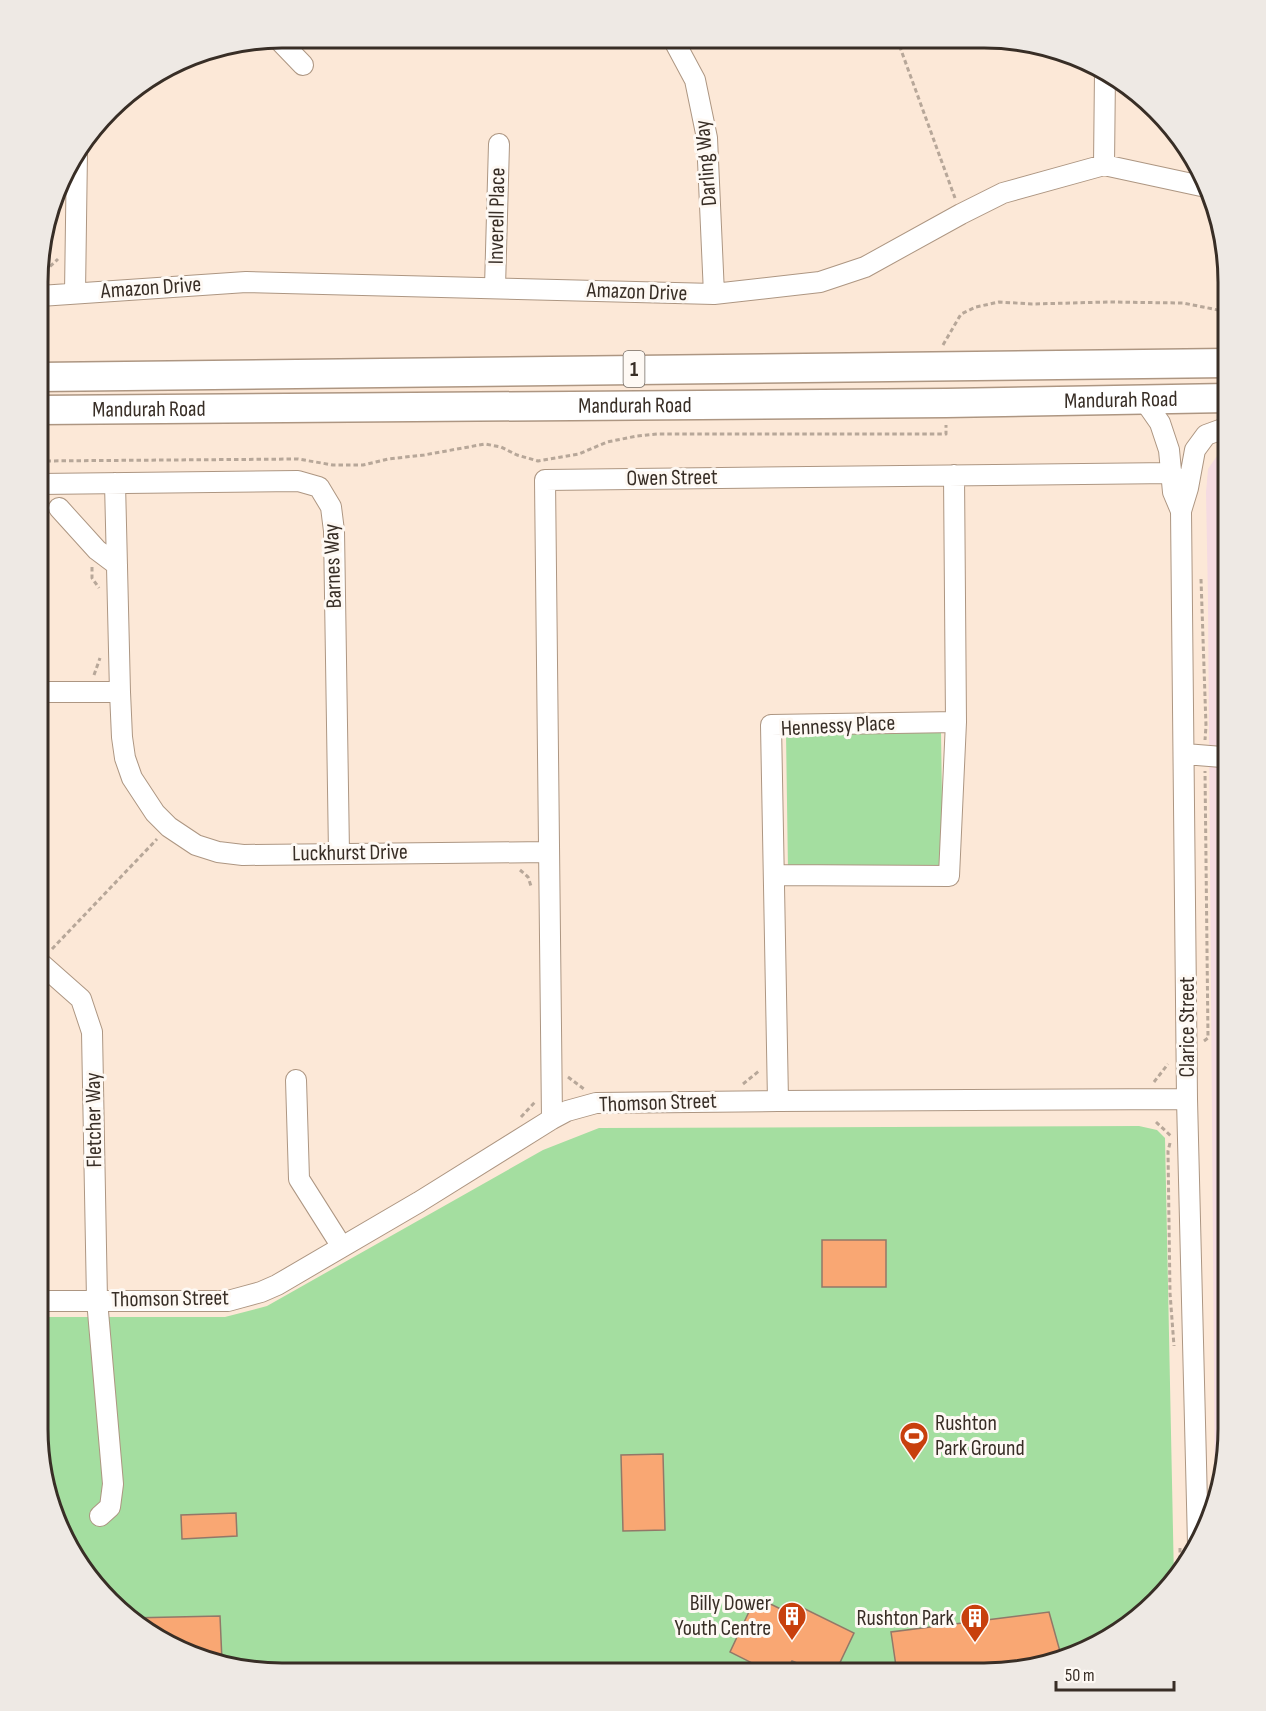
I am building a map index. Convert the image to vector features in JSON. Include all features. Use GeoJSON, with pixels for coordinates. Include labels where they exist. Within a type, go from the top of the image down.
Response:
{"type":"FeatureCollection","features":[{"type":"Feature","properties":{"kind":"highway","name":"Mandurah Road"},"geometry":{"type":"LineString","coordinates":[[48,377],[1218,363]]}},
{"type":"Feature","properties":{"kind":"highway","name":"Mandurah Road"},"geometry":{"type":"LineString","coordinates":[[48,410],[1218,398]]}},
{"type":"Feature","properties":{"kind":"street"},"geometry":{"type":"LineString","coordinates":[[287,48],[303,65]]}},
{"type":"Feature","properties":{"kind":"street","name":"Darling Way"},"geometry":{"type":"LineString","coordinates":[[678,48],[695,80],[707,138],[714,294]]}},
{"type":"Feature","properties":{"kind":"street"},"geometry":{"type":"LineString","coordinates":[[1104,165],[1105,81]]}},
{"type":"Feature","properties":{"kind":"street","name":"Inverell Place"},"geometry":{"type":"LineString","coordinates":[[495,288],[499,144]]}},
{"type":"Feature","properties":{"kind":"street","name":"Amazon Drive"},"geometry":{"type":"LineString","coordinates":[[48,295],[246,282],[714,294],[820,282],[864,267],[1003,193],[1104,165],[1197,185]]}},
{"type":"Feature","properties":{"kind":"street"},"geometry":{"type":"LineString","coordinates":[[75,293],[77,169]]}},
{"type":"Feature","properties":{"kind":"street","name":"Clarice Street"},"geometry":{"type":"LineString","coordinates":[[1144,400],[1160,423],[1169,450],[1173,492],[1181,511]]}},
{"type":"Feature","properties":{"kind":"street","name":"Clarice Street"},"geometry":{"type":"LineString","coordinates":[[1198,1524],[1187,1099],[1181,511],[1195,450],[1206,435],[1218,431]]}},
{"type":"Feature","properties":{"kind":"street","name":"Owen Street"},"geometry":{"type":"LineString","coordinates":[[548,852],[545,480],[1172,473]]}},
{"type":"Feature","properties":{"kind":"street"},"geometry":{"type":"LineString","coordinates":[[774,875],[949,876],[956,722],[954,475]]}},
{"type":"Feature","properties":{"kind":"street","name":"Barnes Way"},"geometry":{"type":"LineString","coordinates":[[115,483],[298,481],[319,487],[331,507],[334,531],[339,853]]}},
{"type":"Feature","properties":{"kind":"street"},"geometry":{"type":"LineString","coordinates":[[48,484],[115,483]]}},
{"type":"Feature","properties":{"kind":"street","name":"Luckhurst Drive"},"geometry":{"type":"LineString","coordinates":[[115,483],[120,692],[125,758],[132,778],[154,813],[169,827],[196,845],[218,852],[243,855],[548,852]]}},
{"type":"Feature","properties":{"kind":"street"},"geometry":{"type":"LineString","coordinates":[[59,508],[97,550],[117,565]]}},
{"type":"Feature","properties":{"kind":"street"},"geometry":{"type":"LineString","coordinates":[[48,692],[120,692]]}},
{"type":"Feature","properties":{"kind":"street","name":"Hennessy Place"},"geometry":{"type":"LineString","coordinates":[[778,1101],[771,725],[956,722]]}},
{"type":"Feature","properties":{"kind":"street"},"geometry":{"type":"LineString","coordinates":[[1185,754],[1218,757]]}},
{"type":"Feature","properties":{"kind":"street"},"geometry":{"type":"LineString","coordinates":[[548,852],[552,1119]]}},
{"type":"Feature","properties":{"kind":"street","name":"Fletcher Way"},"geometry":{"type":"LineString","coordinates":[[48,969],[81,999],[92,1032],[97,1300],[112,1485],[110,1507],[100,1516]]}},
{"type":"Feature","properties":{"kind":"street"},"geometry":{"type":"LineString","coordinates":[[296,1080],[299,1179],[342,1247]]}},
{"type":"Feature","properties":{"kind":"street","name":"Thomson Street"},"geometry":{"type":"LineString","coordinates":[[48,1301],[228,1301],[261,1292],[277,1285],[419,1202],[552,1119],[567,1111],[596,1104],[1187,1099]]}},
{"type":"Feature","properties":{"kind":"path"},"geometry":{"type":"LineString","coordinates":[[900,48],[961,214]]}},
{"type":"Feature","properties":{"kind":"path"},"geometry":{"type":"LineString","coordinates":[[57,218],[57,223]]}},
{"type":"Feature","properties":{"kind":"path"},"geometry":{"type":"LineString","coordinates":[[49,267],[59,257]]}},
{"type":"Feature","properties":{"kind":"path"},"geometry":{"type":"LineString","coordinates":[[92,564],[92,578],[104,595]]}},
{"type":"Feature","properties":{"kind":"path"},"geometry":{"type":"LineString","coordinates":[[81,692],[82,680],[94,675],[102,653]]}},
{"type":"Feature","properties":{"kind":"path"},"geometry":{"type":"LineString","coordinates":[[48,952],[169,827]]}},
{"type":"Feature","properties":{"kind":"path"},"geometry":{"type":"LineString","coordinates":[[517,867],[528,877],[533,892]]}},
{"type":"Feature","properties":{"kind":"shaded area"},"geometry":{"type":"Polygon","coordinates":[[[1217,456],[1218,1429],[1215,1470],[1206,492],[1208,469],[1217,456]]]}},
{"type":"Feature","properties":{"kind":"green space"},"geometry":{"type":"Polygon","coordinates":[[[941,732],[943,868],[788,871],[786,734],[941,732]]]}},
{"type":"Feature","properties":{"kind":"green space"},"geometry":{"type":"Polygon","coordinates":[[[1139,1126],[1157,1130],[1165,1138],[1174,1566],[1170,1571],[1126,1615],[1087,1639],[1059,1651],[1030,1659],[984,1663],[282,1663],[251,1661],[207,1651],[165,1632],[140,1615],[106,1583],[87,1559],[72,1532],[60,1504],[52,1475],[48,1429],[48,1317],[225,1317],[267,1306],[543,1150],[599,1128],[1139,1126]]]}},
{"type":"Feature","properties":{"kind":"building"},"geometry":{"type":"Polygon","coordinates":[[[822,1240],[886,1240],[886,1287],[822,1287],[822,1240]]]}},
{"type":"Feature","properties":{"kind":"building"},"geometry":{"type":"Polygon","coordinates":[[[663,1454],[665,1530],[623,1531],[621,1455],[663,1454]]]}},
{"type":"Feature","properties":{"kind":"building"},"geometry":{"type":"Polygon","coordinates":[[[236,1513],[237,1536],[182,1539],[181,1515],[236,1513]]]}},
{"type":"Feature","properties":{"kind":"building","name":"Billy Dower Youth Centre"},"geometry":{"type":"Polygon","coordinates":[[[756,1597],[795,1616],[801,1607],[854,1633],[840,1663],[792,1661],[791,1663],[752,1663],[730,1652],[756,1597]]]}},
{"type":"Feature","properties":{"kind":"building","name":"Rushton Park"},"geometry":{"type":"Polygon","coordinates":[[[1049,1612],[1060,1651],[1015,1661],[896,1663],[891,1632],[1049,1612]]]}},
{"type":"Feature","properties":{"kind":"building"},"geometry":{"type":"Polygon","coordinates":[[[220,1616],[222,1655],[179,1639],[144,1618],[220,1616]]]}},
{"type":"Feature","properties":{"kind":"place","name":"Rushton Park Ground"},"geometry":{"type":"Point","coordinates":[914,1462]}},
{"type":"Feature","properties":{"kind":"place","name":"Billy Dower Youth Centre"},"geometry":{"type":"Point","coordinates":[792,1642]}},
{"type":"Feature","properties":{"kind":"place","name":"Rushton Park"},"geometry":{"type":"Point","coordinates":[975,1644]}}]}
